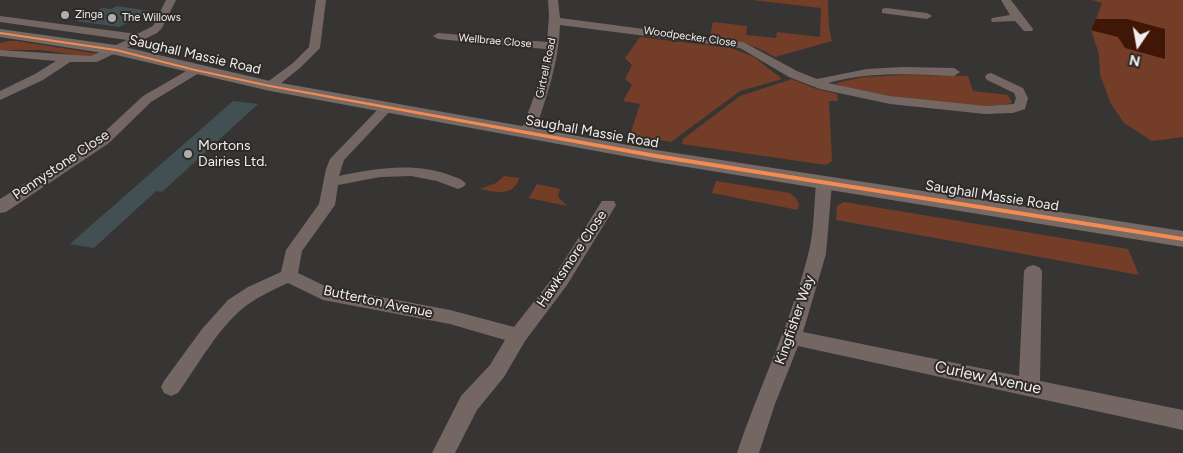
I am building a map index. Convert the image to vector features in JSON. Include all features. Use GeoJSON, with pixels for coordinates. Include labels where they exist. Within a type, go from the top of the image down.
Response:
{"type":"FeatureCollection","features":[{"type":"Feature","properties":{"kind":"main road","name":"Saughall Massie Road"},"geometry":{"type":"LineString","coordinates":[[2,34],[116,50],[270,86],[527,134],[1183,239]]}},
{"type":"Feature","properties":{"kind":"street"},"geometry":{"type":"LineString","coordinates":[[116,50],[157,28],[171,0]]}},
{"type":"Feature","properties":{"kind":"street"},"geometry":{"type":"LineString","coordinates":[[270,86],[297,65],[314,48],[320,0]]}},
{"type":"Feature","properties":{"kind":"street","name":"Girtrell Road"},"geometry":{"type":"LineString","coordinates":[[527,134],[539,103],[552,46],[555,21],[553,0]]}},
{"type":"Feature","properties":{"kind":"street"},"geometry":{"type":"LineString","coordinates":[[884,0],[885,15],[927,16]]}},
{"type":"Feature","properties":{"kind":"street"},"geometry":{"type":"LineString","coordinates":[[1006,0],[1028,29]]}},
{"type":"Feature","properties":{"kind":"street"},"geometry":{"type":"LineString","coordinates":[[996,20],[1008,20],[1016,15]]}},
{"type":"Feature","properties":{"kind":"street","name":"Saughall Massie Road"},"geometry":{"type":"LineString","coordinates":[[0,19],[139,38]]}},
{"type":"Feature","properties":{"kind":"street","name":"Woodpecker Close"},"geometry":{"type":"LineString","coordinates":[[555,21],[743,45],[753,49],[775,65],[816,83],[890,100],[939,107],[985,110],[1013,109],[1020,106],[1022,98],[1019,91],[991,77]]}},
{"type":"Feature","properties":{"kind":"street","name":"Wellbrae Close"},"geometry":{"type":"LineString","coordinates":[[438,36],[552,46]]}},
{"type":"Feature","properties":{"kind":"street","name":"Saughall Massie Road"},"geometry":{"type":"LineString","coordinates":[[0,53],[93,60],[116,50]]}},
{"type":"Feature","properties":{"kind":"street"},"geometry":{"type":"LineString","coordinates":[[0,96],[39,77],[68,58]]}},
{"type":"Feature","properties":{"kind":"street","name":"Pennystone Close"},"geometry":{"type":"LineString","coordinates":[[0,208],[6,202],[104,140],[147,99],[195,70]]}},
{"type":"Feature","properties":{"kind":"street"},"geometry":{"type":"LineString","coordinates":[[816,83],[832,77],[860,72],[886,70],[954,72]]}},
{"type":"Feature","properties":{"kind":"street"},"geometry":{"type":"LineString","coordinates":[[170,387],[218,324],[236,304],[259,288],[289,276],[294,250],[327,205],[337,159],[387,108]]}},
{"type":"Feature","properties":{"kind":"street"},"geometry":{"type":"LineString","coordinates":[[331,182],[376,172],[408,171],[438,175],[458,184]]}},
{"type":"Feature","properties":{"kind":"street","name":"Kingfisher Way"},"geometry":{"type":"LineString","coordinates":[[748,453],[764,404],[792,337],[817,254],[824,183]]}},
{"type":"Feature","properties":{"kind":"street","name":"Hawksmore Close"},"geometry":{"type":"LineString","coordinates":[[443,453],[469,403],[497,371],[518,336],[561,280],[608,205]]}},
{"type":"Feature","properties":{"kind":"street"},"geometry":{"type":"LineString","coordinates":[[1029,387],[1033,271]]}},
{"type":"Feature","properties":{"kind":"street","name":"Butterton Avenue"},"geometry":{"type":"LineString","coordinates":[[289,276],[323,293],[450,317],[518,336]]}},
{"type":"Feature","properties":{"kind":"street","name":"Curlew Avenue"},"geometry":{"type":"LineString","coordinates":[[792,337],[1183,420]]}},
{"type":"Feature","properties":{"kind":"shaded area"},"geometry":{"type":"Polygon","coordinates":[[[752,0],[828,0],[829,28],[832,41],[775,57],[744,43],[710,36],[713,22],[747,26],[746,35],[776,38],[777,32],[820,37],[821,8],[752,0]]]}},
{"type":"Feature","properties":{"kind":"shaded area"},"geometry":{"type":"Polygon","coordinates":[[[1092,0],[1183,0],[1183,137],[1152,141],[1124,123],[1111,104],[1100,75],[1099,54],[1091,30],[1118,37],[1127,19],[1096,19],[1102,3],[1092,0]]]}},
{"type":"Feature","properties":{"kind":"shaded area"},"geometry":{"type":"Polygon","coordinates":[[[1096,19],[1127,19],[1165,29],[1165,59],[1125,48],[1118,37],[1091,30],[1096,19]]]}},
{"type":"Feature","properties":{"kind":"shaded area"},"geometry":{"type":"Polygon","coordinates":[[[640,37],[731,48],[754,57],[782,79],[740,91],[671,142],[630,135],[640,104],[623,101],[632,85],[625,79],[632,65],[625,58],[640,37]]]}},
{"type":"Feature","properties":{"kind":"shaded area"},"geometry":{"type":"Polygon","coordinates":[[[9,41],[99,54],[90,57],[41,50],[0,50],[0,43],[9,41]]]}},
{"type":"Feature","properties":{"kind":"shaded area"},"geometry":{"type":"Polygon","coordinates":[[[905,75],[968,76],[973,91],[1008,95],[1012,103],[990,106],[947,105],[840,86],[836,83],[863,77],[905,75]]]}},
{"type":"Feature","properties":{"kind":"shaded area"},"geometry":{"type":"Polygon","coordinates":[[[792,79],[816,89],[837,94],[838,101],[829,101],[832,161],[826,165],[682,144],[683,139],[740,96],[792,79]]]}},
{"type":"Feature","properties":{"kind":"shaded area"},"geometry":{"type":"Polygon","coordinates":[[[504,176],[519,178],[517,184],[509,191],[480,189],[496,183],[504,176]]]}},
{"type":"Feature","properties":{"kind":"shaded area"},"geometry":{"type":"Polygon","coordinates":[[[716,181],[790,193],[799,204],[798,210],[712,193],[716,181]]]}},
{"type":"Feature","properties":{"kind":"shaded area"},"geometry":{"type":"Polygon","coordinates":[[[537,184],[560,189],[558,197],[567,206],[529,198],[537,184]]]}},
{"type":"Feature","properties":{"kind":"shaded area"},"geometry":{"type":"Polygon","coordinates":[[[844,202],[1128,249],[1139,275],[836,220],[837,206],[844,202]]]}},
{"type":"Feature","properties":{"kind":"building","name":"The Willows"},"geometry":{"type":"Polygon","coordinates":[[[117,6],[150,11],[119,27],[76,21],[102,8],[111,9],[117,6]]]}},
{"type":"Feature","properties":{"kind":"building","name":"Mortons Dairies Ltd."},"geometry":{"type":"Polygon","coordinates":[[[233,101],[258,104],[162,192],[156,191],[94,248],[70,244],[233,101]]]}},
{"type":"Feature","properties":{"kind":"cycle path"},"geometry":{"type":"LineString","coordinates":[[0,33],[116,50],[270,86],[656,156],[1183,239]]}},
{"type":"Feature","properties":{"kind":"place","name":"Zinga"},"geometry":{"type":"Point","coordinates":[65,15]}},
{"type":"Feature","properties":{"kind":"place","name":"The Willows"},"geometry":{"type":"Point","coordinates":[112,18]}},
{"type":"Feature","properties":{"kind":"place","name":"Mortons Dairies Ltd."},"geometry":{"type":"Point","coordinates":[188,154]}}]}
